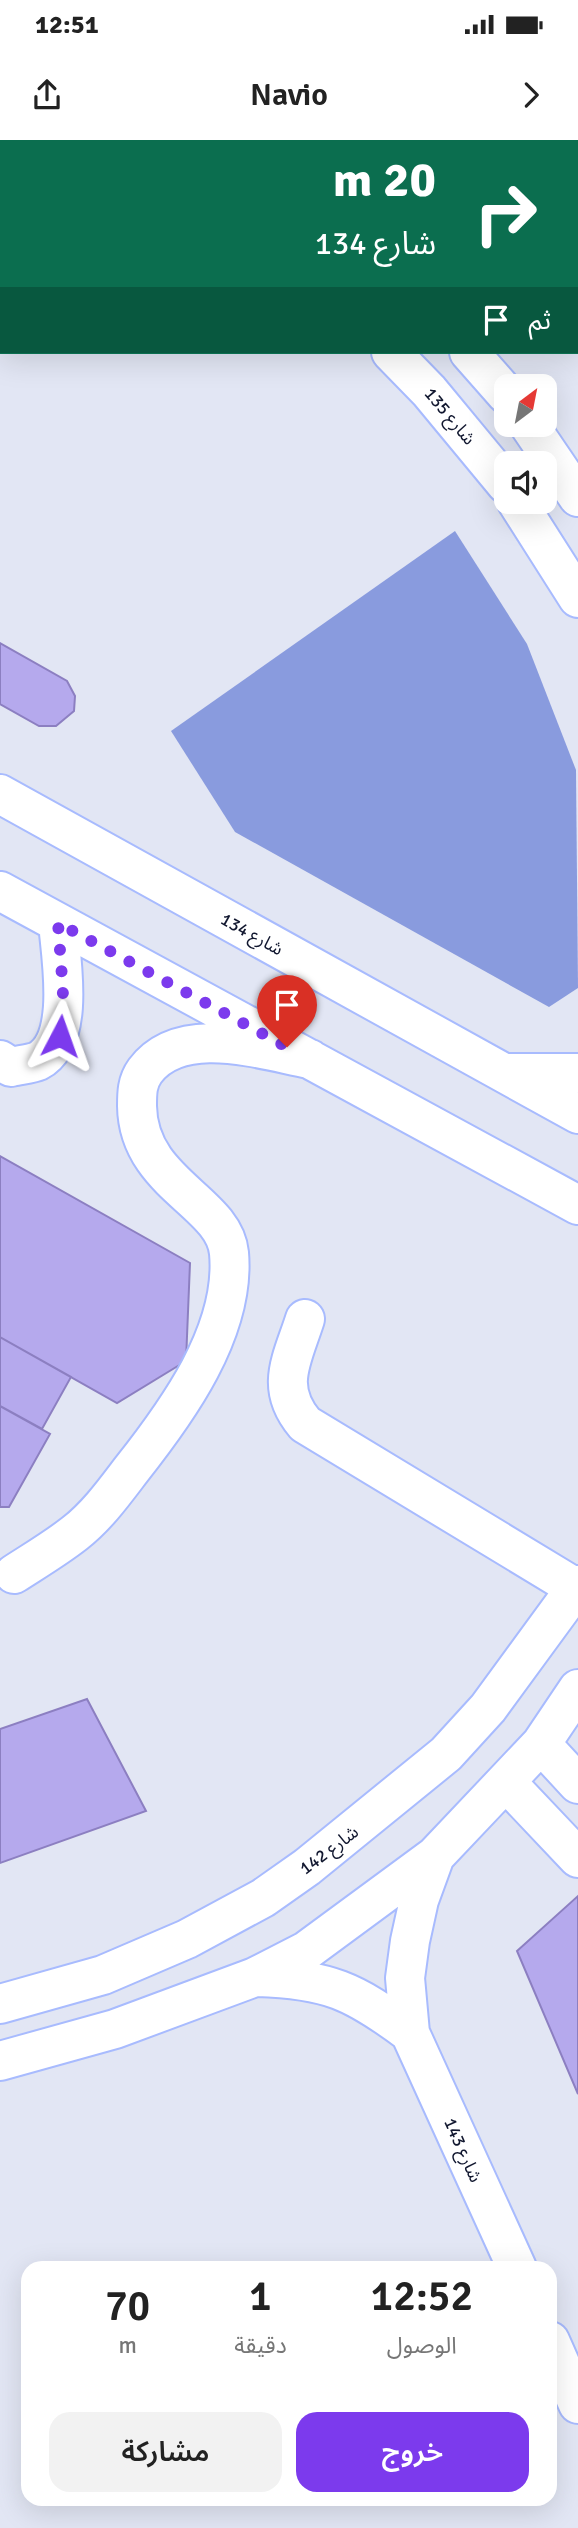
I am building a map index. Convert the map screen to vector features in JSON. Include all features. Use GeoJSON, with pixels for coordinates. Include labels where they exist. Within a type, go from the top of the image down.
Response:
{"type":"FeatureCollection","features":[{"type":"Feature","properties":{"kind":"street","name":"شارع 135"},"geometry":{"type":"LineString","coordinates":[[393,354],[429,391],[494,470]]}},
{"type":"Feature","properties":{"kind":"street"},"geometry":{"type":"LineString","coordinates":[[471,354],[494,380]]}},
{"type":"Feature","properties":{"kind":"street"},"geometry":{"type":"LineString","coordinates":[[538,438],[578,497]]}},
{"type":"Feature","properties":{"kind":"street"},"geometry":{"type":"LineString","coordinates":[[525,514],[578,598]]}},
{"type":"Feature","properties":{"kind":"street","name":"شارع 134"},"geometry":{"type":"LineString","coordinates":[[0,794],[578,1114]]}},
{"type":"Feature","properties":{"kind":"street"},"geometry":{"type":"LineString","coordinates":[[0,891],[578,1205]]}},
{"type":"Feature","properties":{"kind":"street"},"geometry":{"type":"LineString","coordinates":[[0,1060],[11,1067],[39,1060],[60,1036],[63,991],[58,923]]}},
{"type":"Feature","properties":{"kind":"street"},"geometry":{"type":"LineString","coordinates":[[14,1574],[77,1532],[114,1492],[167,1425],[206,1358],[228,1295],[229,1251],[217,1222],[160,1171],[144,1142],[136,1090],[142,1075],[153,1060],[167,1051],[190,1045],[235,1045],[310,1059]]}},
{"type":"Feature","properties":{"kind":"street"},"geometry":{"type":"LineString","coordinates":[[503,1073],[578,1073]]}},
{"type":"Feature","properties":{"kind":"street"},"geometry":{"type":"LineString","coordinates":[[305,1319],[289,1370],[287,1390],[291,1407],[305,1424],[577,1586]]}},
{"type":"Feature","properties":{"kind":"street","name":"شارع 142"},"geometry":{"type":"LineString","coordinates":[[0,2004],[103,1975],[187,1938],[263,1898],[307,1867],[446,1755],[496,1698],[577,1586]]}},
{"type":"Feature","properties":{"kind":"street"},"geometry":{"type":"LineString","coordinates":[[0,2061],[115,2029],[255,1977],[306,1951],[435,1856],[507,1783],[541,1744],[578,1689]]}},
{"type":"Feature","properties":{"kind":"street"},"geometry":{"type":"LineString","coordinates":[[541,1744],[578,1784]]}},
{"type":"Feature","properties":{"kind":"street"},"geometry":{"type":"LineString","coordinates":[[507,1783],[578,1858]]}},
{"type":"Feature","properties":{"kind":"street","name":"شارع 143"},"geometry":{"type":"LineString","coordinates":[[435,1856],[419,1900],[410,1941],[405,1978],[410,2033],[514,2261]]}},
{"type":"Feature","properties":{"kind":"street","name":"شارع 143"},"geometry":{"type":"LineString","coordinates":[[255,1977],[303,1978],[342,1990],[373,2006],[410,2033]]}},
{"type":"Feature","properties":{"kind":"street"},"geometry":{"type":"LineString","coordinates":[[557,2357],[578,2404]]}},
{"type":"Feature","properties":{"kind":"water"},"geometry":{"type":"Polygon","coordinates":[[[455,531],[527,644],[576,770],[578,988],[549,1007],[235,832],[171,731],[455,531]]]}},
{"type":"Feature","properties":{"kind":"building"},"geometry":{"type":"Polygon","coordinates":[[[0,643],[67,681],[75,696],[74,711],[56,726],[39,726],[0,704],[0,643]]]}},
{"type":"Feature","properties":{"kind":"building"},"geometry":{"type":"Polygon","coordinates":[[[0,1156],[190,1263],[186,1361],[117,1403],[0,1337],[0,1156]]]}},
{"type":"Feature","properties":{"kind":"building"},"geometry":{"type":"Polygon","coordinates":[[[0,1337],[71,1377],[42,1429],[0,1406],[0,1337]]]}},
{"type":"Feature","properties":{"kind":"building"},"geometry":{"type":"Polygon","coordinates":[[[0,1406],[50,1434],[9,1507],[0,1507],[0,1406]]]}},
{"type":"Feature","properties":{"kind":"building"},"geometry":{"type":"Polygon","coordinates":[[[87,1699],[146,1811],[0,1863],[0,1729],[87,1699]]]}},
{"type":"Feature","properties":{"kind":"building"},"geometry":{"type":"Polygon","coordinates":[[[578,1896],[578,2094],[517,1951],[578,1896]]]}},
{"type":"Feature","properties":{"kind":"route"},"geometry":{"type":"LineString","coordinates":[[60,1036],[63,991],[58,923],[287,1047]]}}]}
